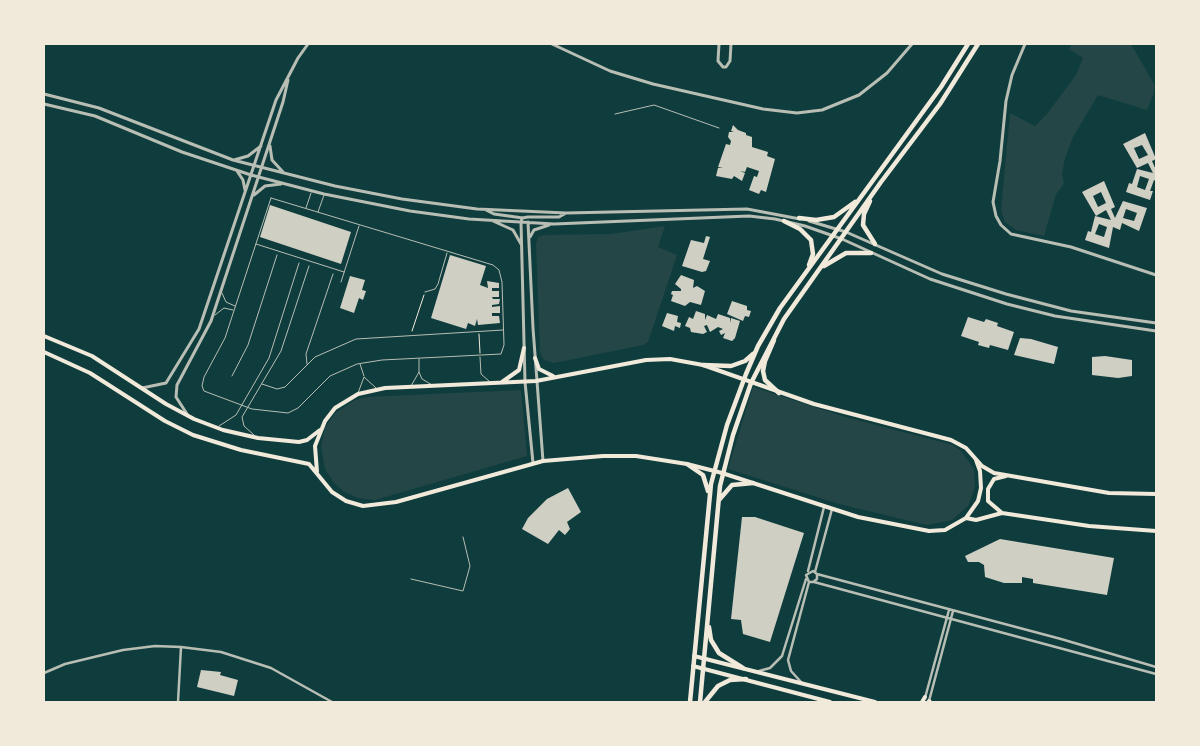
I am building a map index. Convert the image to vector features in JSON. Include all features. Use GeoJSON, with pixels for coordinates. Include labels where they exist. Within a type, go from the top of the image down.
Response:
{"type":"FeatureCollection","features":[{"type":"Feature","properties":{"kind":"main road"},"geometry":{"type":"LineString","coordinates":[[690,702],[709,500],[714,471],[743,380],[755,352],[780,308],[806,271],[834,237],[869,185],[941,87],[968,44]]}},
{"type":"Feature","properties":{"kind":"main road"},"geometry":{"type":"LineString","coordinates":[[700,702],[717,505],[722,473],[732,435],[751,383],[768,346],[794,304],[881,182],[953,86],[978,44]]}},
{"type":"Feature","properties":{"kind":"main road"},"geometry":{"type":"LineString","coordinates":[[875,244],[864,228],[863,219],[881,182]]}},
{"type":"Feature","properties":{"kind":"main road"},"geometry":{"type":"LineString","coordinates":[[800,218],[830,218],[842,214],[869,185]]}},
{"type":"Feature","properties":{"kind":"main road"},"geometry":{"type":"LineString","coordinates":[[784,221],[800,229],[810,240],[813,254],[806,271]]}},
{"type":"Feature","properties":{"kind":"main road"},"geometry":{"type":"LineString","coordinates":[[813,278],[823,267],[839,256],[853,252],[871,253]]}},
{"type":"Feature","properties":{"kind":"main road"},"geometry":{"type":"LineString","coordinates":[[779,393],[765,380],[763,366],[794,304]]}},
{"type":"Feature","properties":{"kind":"main road"},"geometry":{"type":"LineString","coordinates":[[44,336],[92,356],[189,417],[217,428],[258,438],[299,442],[307,440],[321,429],[336,408],[358,394],[377,389],[536,381],[646,360],[670,358],[703,366],[779,393],[860,417],[951,440],[966,448],[988,470],[1109,493],[1156,495]]}},
{"type":"Feature","properties":{"kind":"main road"},"geometry":{"type":"LineString","coordinates":[[500,384],[519,370],[524,348]]}},
{"type":"Feature","properties":{"kind":"main road"},"geometry":{"type":"LineString","coordinates":[[44,352],[90,374],[165,422],[193,435],[241,450],[300,460],[309,464],[332,492],[346,501],[373,506],[418,497],[543,461],[618,456],[670,460],[722,473],[858,517],[937,531],[956,526],[966,518],[978,501],[982,488],[980,470],[975,458]]}},
{"type":"Feature","properties":{"kind":"main road"},"geometry":{"type":"LineString","coordinates":[[703,366],[731,366],[745,361],[755,352]]}},
{"type":"Feature","properties":{"kind":"main road"},"geometry":{"type":"LineString","coordinates":[[535,358],[542,372],[556,377]]}},
{"type":"Feature","properties":{"kind":"main road"},"geometry":{"type":"LineString","coordinates":[[318,474],[316,446],[321,429]]}},
{"type":"Feature","properties":{"kind":"main road"},"geometry":{"type":"LineString","coordinates":[[687,464],[703,475],[708,487],[709,500]]}},
{"type":"Feature","properties":{"kind":"main road"},"geometry":{"type":"LineString","coordinates":[[1002,513],[988,501],[989,485],[1002,476],[1019,477]]}},
{"type":"Feature","properties":{"kind":"main road"},"geometry":{"type":"LineString","coordinates":[[717,505],[722,494],[732,485],[753,483]]}},
{"type":"Feature","properties":{"kind":"main road"},"geometry":{"type":"LineString","coordinates":[[966,518],[976,520],[1002,513],[1090,526],[1155,530]]}},
{"type":"Feature","properties":{"kind":"main road"},"geometry":{"type":"LineString","coordinates":[[708,611],[711,640],[714,647],[724,658],[743,668]]}},
{"type":"Feature","properties":{"kind":"main road"},"geometry":{"type":"LineString","coordinates":[[694,656],[875,702]]}},
{"type":"Feature","properties":{"kind":"main road"},"geometry":{"type":"LineString","coordinates":[[693,666],[830,702]]}},
{"type":"Feature","properties":{"kind":"main road"},"geometry":{"type":"LineString","coordinates":[[705,702],[718,686],[730,680],[746,679]]}},
{"type":"Feature","properties":{"kind":"main road"},"geometry":{"type":"LineString","coordinates":[[923,702],[925,696]]}},
{"type":"Feature","properties":{"kind":"street"},"geometry":{"type":"LineString","coordinates":[[142,388],[166,383],[199,329],[276,100],[298,58],[308,44]]}},
{"type":"Feature","properties":{"kind":"street"},"geometry":{"type":"LineString","coordinates":[[552,44],[610,72],[652,84],[762,109],[797,113],[822,110],[859,95],[887,73],[912,44]]}},
{"type":"Feature","properties":{"kind":"street"},"geometry":{"type":"LineString","coordinates":[[719,44],[718,64],[726,67],[730,61],[731,44]]}},
{"type":"Feature","properties":{"kind":"street"},"geometry":{"type":"LineString","coordinates":[[1025,44],[1012,75],[1006,101],[1000,161],[993,202],[996,216],[1001,225],[1011,234],[1071,247],[1156,275]]}},
{"type":"Feature","properties":{"kind":"street"},"geometry":{"type":"LineString","coordinates":[[189,417],[176,397],[177,385],[205,336],[212,318],[285,97],[288,80]]}},
{"type":"Feature","properties":{"kind":"street"},"geometry":{"type":"LineString","coordinates":[[44,94],[99,108],[233,160],[285,174],[375,194],[485,210],[566,213],[747,209],[800,218],[846,232],[942,274],[1006,294],[1071,311],[1156,323]]}},
{"type":"Feature","properties":{"kind":"street"},"geometry":{"type":"LineString","coordinates":[[44,104],[95,116],[182,152],[284,184],[410,211],[491,220],[554,224],[749,216],[784,221],[842,239],[930,279],[1007,304],[1055,316],[1156,331]]}},
{"type":"Feature","properties":{"kind":"street"},"geometry":{"type":"LineString","coordinates":[[270,143],[272,160],[285,174]]}},
{"type":"Feature","properties":{"kind":"street"},"geometry":{"type":"LineString","coordinates":[[233,160],[248,156],[261,146]]}},
{"type":"Feature","properties":{"kind":"street"},"geometry":{"type":"LineString","coordinates":[[234,169],[243,180],[244,193]]}},
{"type":"Feature","properties":{"kind":"street"},"geometry":{"type":"LineString","coordinates":[[250,199],[262,187],[284,184]]}},
{"type":"Feature","properties":{"kind":"street"},"geometry":{"type":"LineString","coordinates":[[485,210],[494,214],[523,218],[559,217],[566,213]]}},
{"type":"Feature","properties":{"kind":"street"},"geometry":{"type":"LineString","coordinates":[[523,218],[520,222],[525,382],[533,464]]}},
{"type":"Feature","properties":{"kind":"street"},"geometry":{"type":"LineString","coordinates":[[523,218],[529,222]]}},
{"type":"Feature","properties":{"kind":"street"},"geometry":{"type":"LineString","coordinates":[[491,220],[513,230],[521,245]]}},
{"type":"Feature","properties":{"kind":"street"},"geometry":{"type":"LineString","coordinates":[[529,222],[536,381],[543,461]]}},
{"type":"Feature","properties":{"kind":"street"},"geometry":{"type":"LineString","coordinates":[[530,240],[534,230],[554,224]]}},
{"type":"Feature","properties":{"kind":"street"},"geometry":{"type":"LineString","coordinates":[[757,671],[770,668],[782,656],[808,573],[824,507]]}},
{"type":"Feature","properties":{"kind":"street"},"geometry":{"type":"LineString","coordinates":[[814,582],[832,509]]}},
{"type":"Feature","properties":{"kind":"street"},"geometry":{"type":"LineString","coordinates":[[808,573],[816,573],[1156,667]]}},
{"type":"Feature","properties":{"kind":"street"},"geometry":{"type":"LineString","coordinates":[[806,579],[809,582],[951,618],[1156,674]]}},
{"type":"Feature","properties":{"kind":"street"},"geometry":{"type":"LineString","coordinates":[[804,684],[793,674],[788,660],[809,582]]}},
{"type":"Feature","properties":{"kind":"street"},"geometry":{"type":"LineString","coordinates":[[863,595],[865,587]]}},
{"type":"Feature","properties":{"kind":"street"},"geometry":{"type":"LineString","coordinates":[[879,599],[881,592]]}},
{"type":"Feature","properties":{"kind":"street"},"geometry":{"type":"LineString","coordinates":[[908,607],[910,599]]}},
{"type":"Feature","properties":{"kind":"street"},"geometry":{"type":"LineString","coordinates":[[925,696],[949,609]]}},
{"type":"Feature","properties":{"kind":"street"},"geometry":{"type":"LineString","coordinates":[[929,702],[953,611]]}},
{"type":"Feature","properties":{"kind":"street"},"geometry":{"type":"LineString","coordinates":[[44,673],[83,659],[123,650],[155,646],[181,647],[221,652],[262,665],[295,680],[332,702]]}},
{"type":"Feature","properties":{"kind":"street"},"geometry":{"type":"LineString","coordinates":[[178,702],[181,647]]}},
{"type":"Feature","properties":{"kind":"lane"},"geometry":{"type":"LineString","coordinates":[[615,114],[654,105],[719,128]]}},
{"type":"Feature","properties":{"kind":"lane"},"geometry":{"type":"LineString","coordinates":[[306,209],[312,191]]}},
{"type":"Feature","properties":{"kind":"lane"},"geometry":{"type":"LineString","coordinates":[[318,212],[324,194]]}},
{"type":"Feature","properties":{"kind":"lane"},"geometry":{"type":"LineString","coordinates":[[271,198],[306,209],[493,265],[499,270],[502,282],[504,348],[501,354],[419,358],[360,364],[330,376],[292,411],[275,413],[247,408],[207,393],[202,386],[206,371],[225,338],[271,198]]}},
{"type":"Feature","properties":{"kind":"lane"},"geometry":{"type":"LineString","coordinates":[[341,282],[360,225]]}},
{"type":"Feature","properties":{"kind":"lane"},"geometry":{"type":"LineString","coordinates":[[255,244],[344,272]]}},
{"type":"Feature","properties":{"kind":"lane"},"geometry":{"type":"LineString","coordinates":[[425,292],[435,289],[438,284],[447,252]]}},
{"type":"Feature","properties":{"kind":"lane"},"geometry":{"type":"LineString","coordinates":[[232,376],[248,346],[277,255]]}},
{"type":"Feature","properties":{"kind":"lane"},"geometry":{"type":"LineString","coordinates":[[217,428],[233,418],[242,406],[271,353],[299,263]]}},
{"type":"Feature","properties":{"kind":"lane"},"geometry":{"type":"LineString","coordinates":[[258,438],[243,423],[242,417],[281,351],[309,266]]}},
{"type":"Feature","properties":{"kind":"lane"},"geometry":{"type":"LineString","coordinates":[[307,364],[306,354],[333,274]]}},
{"type":"Feature","properties":{"kind":"lane"},"geometry":{"type":"LineString","coordinates":[[221,290],[226,302],[235,306]]}},
{"type":"Feature","properties":{"kind":"lane"},"geometry":{"type":"LineString","coordinates":[[212,318],[222,308],[234,310]]}},
{"type":"Feature","properties":{"kind":"lane"},"geometry":{"type":"LineString","coordinates":[[262,384],[282,388],[307,364],[324,352],[352,340],[384,336],[504,330]]}},
{"type":"Feature","properties":{"kind":"lane"},"geometry":{"type":"LineString","coordinates":[[480,356],[482,377],[494,384]]}},
{"type":"Feature","properties":{"kind":"lane"},"geometry":{"type":"LineString","coordinates":[[419,358],[419,372],[422,379],[434,386]]}},
{"type":"Feature","properties":{"kind":"lane"},"geometry":{"type":"LineString","coordinates":[[360,364],[364,377],[377,389]]}},
{"type":"Feature","properties":{"kind":"lane"},"geometry":{"type":"LineString","coordinates":[[411,387],[419,372]]}},
{"type":"Feature","properties":{"kind":"lane"},"geometry":{"type":"LineString","coordinates":[[358,394],[364,377]]}},
{"type":"Feature","properties":{"kind":"lane"},"geometry":{"type":"LineString","coordinates":[[411,579],[463,591],[470,566],[463,537]]}},
{"type":"Feature","properties":{"kind":"path"},"geometry":{"type":"LineString","coordinates":[[410,335],[425,292]]}},
{"type":"Feature","properties":{"kind":"path"},"geometry":{"type":"LineString","coordinates":[[479,331],[480,356]]}},
{"type":"Feature","properties":{"kind":"shaded area"},"geometry":{"type":"Polygon","coordinates":[[[1072,44],[1131,44],[1155,86],[1153,95],[1147,110],[1098,95],[1073,137],[1065,158],[1062,174],[1064,184],[1056,194],[1044,236],[1016,230],[1005,222],[1001,211],[1010,113],[1035,126],[1047,114],[1076,75],[1083,58],[1069,49],[1072,44]]]}},
{"type":"Feature","properties":{"kind":"shaded area"},"geometry":{"type":"Polygon","coordinates":[[[665,226],[658,247],[677,255],[648,342],[643,345],[554,363],[544,360],[540,352],[536,244],[538,237],[544,235],[611,234],[665,226]]]}},
{"type":"Feature","properties":{"kind":"shaded area"},"geometry":{"type":"Polygon","coordinates":[[[753,387],[842,416],[953,445],[961,451],[974,469],[975,487],[968,506],[952,520],[927,525],[839,504],[728,469],[753,387]]]}},
{"type":"Feature","properties":{"kind":"shaded area"},"geometry":{"type":"Polygon","coordinates":[[[521,390],[527,456],[375,500],[358,498],[343,491],[334,483],[325,469],[321,446],[325,428],[335,413],[355,400],[367,397],[521,390]]]}},
{"type":"Feature","properties":{"kind":"building"},"geometry":{"type":"Polygon","coordinates":[[[733,125],[738,130],[752,137],[752,147],[768,152],[767,156],[775,159],[766,192],[761,190],[759,194],[749,190],[754,176],[757,177],[759,171],[747,167],[745,172],[740,171],[745,173],[742,181],[734,176],[732,179],[716,176],[718,168],[723,168],[718,167],[726,144],[730,145],[731,141],[728,137],[729,132],[734,132],[731,131],[733,125]]]}},
{"type":"Feature","properties":{"kind":"building"},"geometry":{"type":"Polygon","coordinates":[[[1145,133],[1156,159],[1152,161],[1156,170],[1156,181],[1154,180],[1150,191],[1153,191],[1150,200],[1126,192],[1129,183],[1132,184],[1137,169],[1153,173],[1148,163],[1137,168],[1123,144],[1145,133]],[[1142,145],[1134,148],[1139,159],[1148,155],[1142,145]],[[1140,176],[1137,187],[1145,190],[1149,179],[1140,176]]]}},
{"type":"Feature","properties":{"kind":"building"},"geometry":{"type":"Polygon","coordinates":[[[1104,181],[1115,207],[1111,209],[1115,218],[1123,201],[1147,208],[1139,231],[1122,223],[1120,230],[1113,227],[1109,248],[1085,240],[1088,231],[1091,232],[1095,216],[1111,220],[1106,210],[1096,216],[1082,192],[1104,181]],[[1101,192],[1093,196],[1098,207],[1106,203],[1101,192]],[[1126,209],[1123,218],[1134,221],[1137,213],[1126,209]],[[1099,224],[1095,234],[1104,237],[1107,227],[1099,224]]]}},
{"type":"Feature","properties":{"kind":"building"},"geometry":{"type":"Polygon","coordinates":[[[270,205],[351,232],[341,264],[260,237],[270,205]]]}},
{"type":"Feature","properties":{"kind":"building"},"geometry":{"type":"Polygon","coordinates":[[[706,236],[710,237],[703,259],[710,261],[706,271],[702,272],[682,266],[691,240],[704,243],[706,236]]]}},
{"type":"Feature","properties":{"kind":"building"},"geometry":{"type":"Polygon","coordinates":[[[450,255],[486,266],[480,285],[488,288],[487,281],[499,283],[499,288],[492,288],[492,291],[499,291],[499,297],[492,297],[493,299],[500,299],[499,304],[492,305],[492,307],[500,306],[500,313],[492,313],[492,316],[499,316],[500,323],[478,325],[477,319],[475,326],[468,323],[466,329],[431,318],[450,255]]]}},
{"type":"Feature","properties":{"kind":"building"},"geometry":{"type":"Polygon","coordinates":[[[681,275],[694,280],[693,288],[697,286],[705,291],[701,305],[690,302],[685,306],[671,301],[672,291],[681,291],[675,284],[681,275]]]}},
{"type":"Feature","properties":{"kind":"building"},"geometry":{"type":"Polygon","coordinates":[[[350,276],[365,280],[362,290],[366,291],[363,300],[359,298],[354,313],[340,308],[350,276]]]}},
{"type":"Feature","properties":{"kind":"building"},"geometry":{"type":"Polygon","coordinates":[[[732,301],[747,306],[747,310],[751,311],[749,317],[745,316],[743,321],[727,314],[732,301]]]}},
{"type":"Feature","properties":{"kind":"building"},"geometry":{"type":"Polygon","coordinates":[[[696,311],[705,314],[705,320],[707,315],[716,319],[718,314],[730,318],[730,323],[731,318],[740,321],[735,338],[732,341],[723,338],[725,333],[721,335],[719,331],[723,329],[718,327],[710,332],[707,325],[704,326],[707,332],[703,334],[691,332],[690,328],[685,326],[689,317],[693,319],[696,311]]]}},
{"type":"Feature","properties":{"kind":"building"},"geometry":{"type":"Polygon","coordinates":[[[667,313],[678,316],[677,322],[681,323],[680,328],[675,326],[674,331],[662,326],[667,313]]]}},
{"type":"Feature","properties":{"kind":"building"},"geometry":{"type":"Polygon","coordinates":[[[968,317],[984,322],[986,319],[998,323],[997,326],[1014,332],[1008,350],[990,345],[989,348],[978,345],[979,342],[961,336],[968,317]]]}},
{"type":"Feature","properties":{"kind":"building"},"geometry":{"type":"Polygon","coordinates":[[[1020,338],[1031,339],[1058,347],[1054,364],[1014,355],[1020,338]]]}},
{"type":"Feature","properties":{"kind":"building"},"geometry":{"type":"Polygon","coordinates":[[[1105,356],[1132,360],[1132,376],[1118,378],[1092,375],[1092,357],[1105,356]]]}},
{"type":"Feature","properties":{"kind":"building"},"geometry":{"type":"Polygon","coordinates":[[[568,488],[581,512],[567,522],[570,529],[565,535],[559,530],[548,544],[522,529],[528,518],[547,499],[568,488]]]}},
{"type":"Feature","properties":{"kind":"building"},"geometry":{"type":"Polygon","coordinates":[[[742,517],[755,517],[804,533],[770,642],[743,634],[741,620],[731,619],[742,517]]]}},
{"type":"Feature","properties":{"kind":"building"},"geometry":{"type":"Polygon","coordinates":[[[1000,539],[1114,558],[1107,595],[1033,583],[1033,579],[1022,577],[1022,583],[1004,583],[985,577],[984,565],[979,562],[968,562],[965,556],[1000,539]]]}},
{"type":"Feature","properties":{"kind":"building"},"geometry":{"type":"Polygon","coordinates":[[[201,670],[221,672],[220,675],[238,680],[234,696],[197,687],[201,670]]]}}]}
